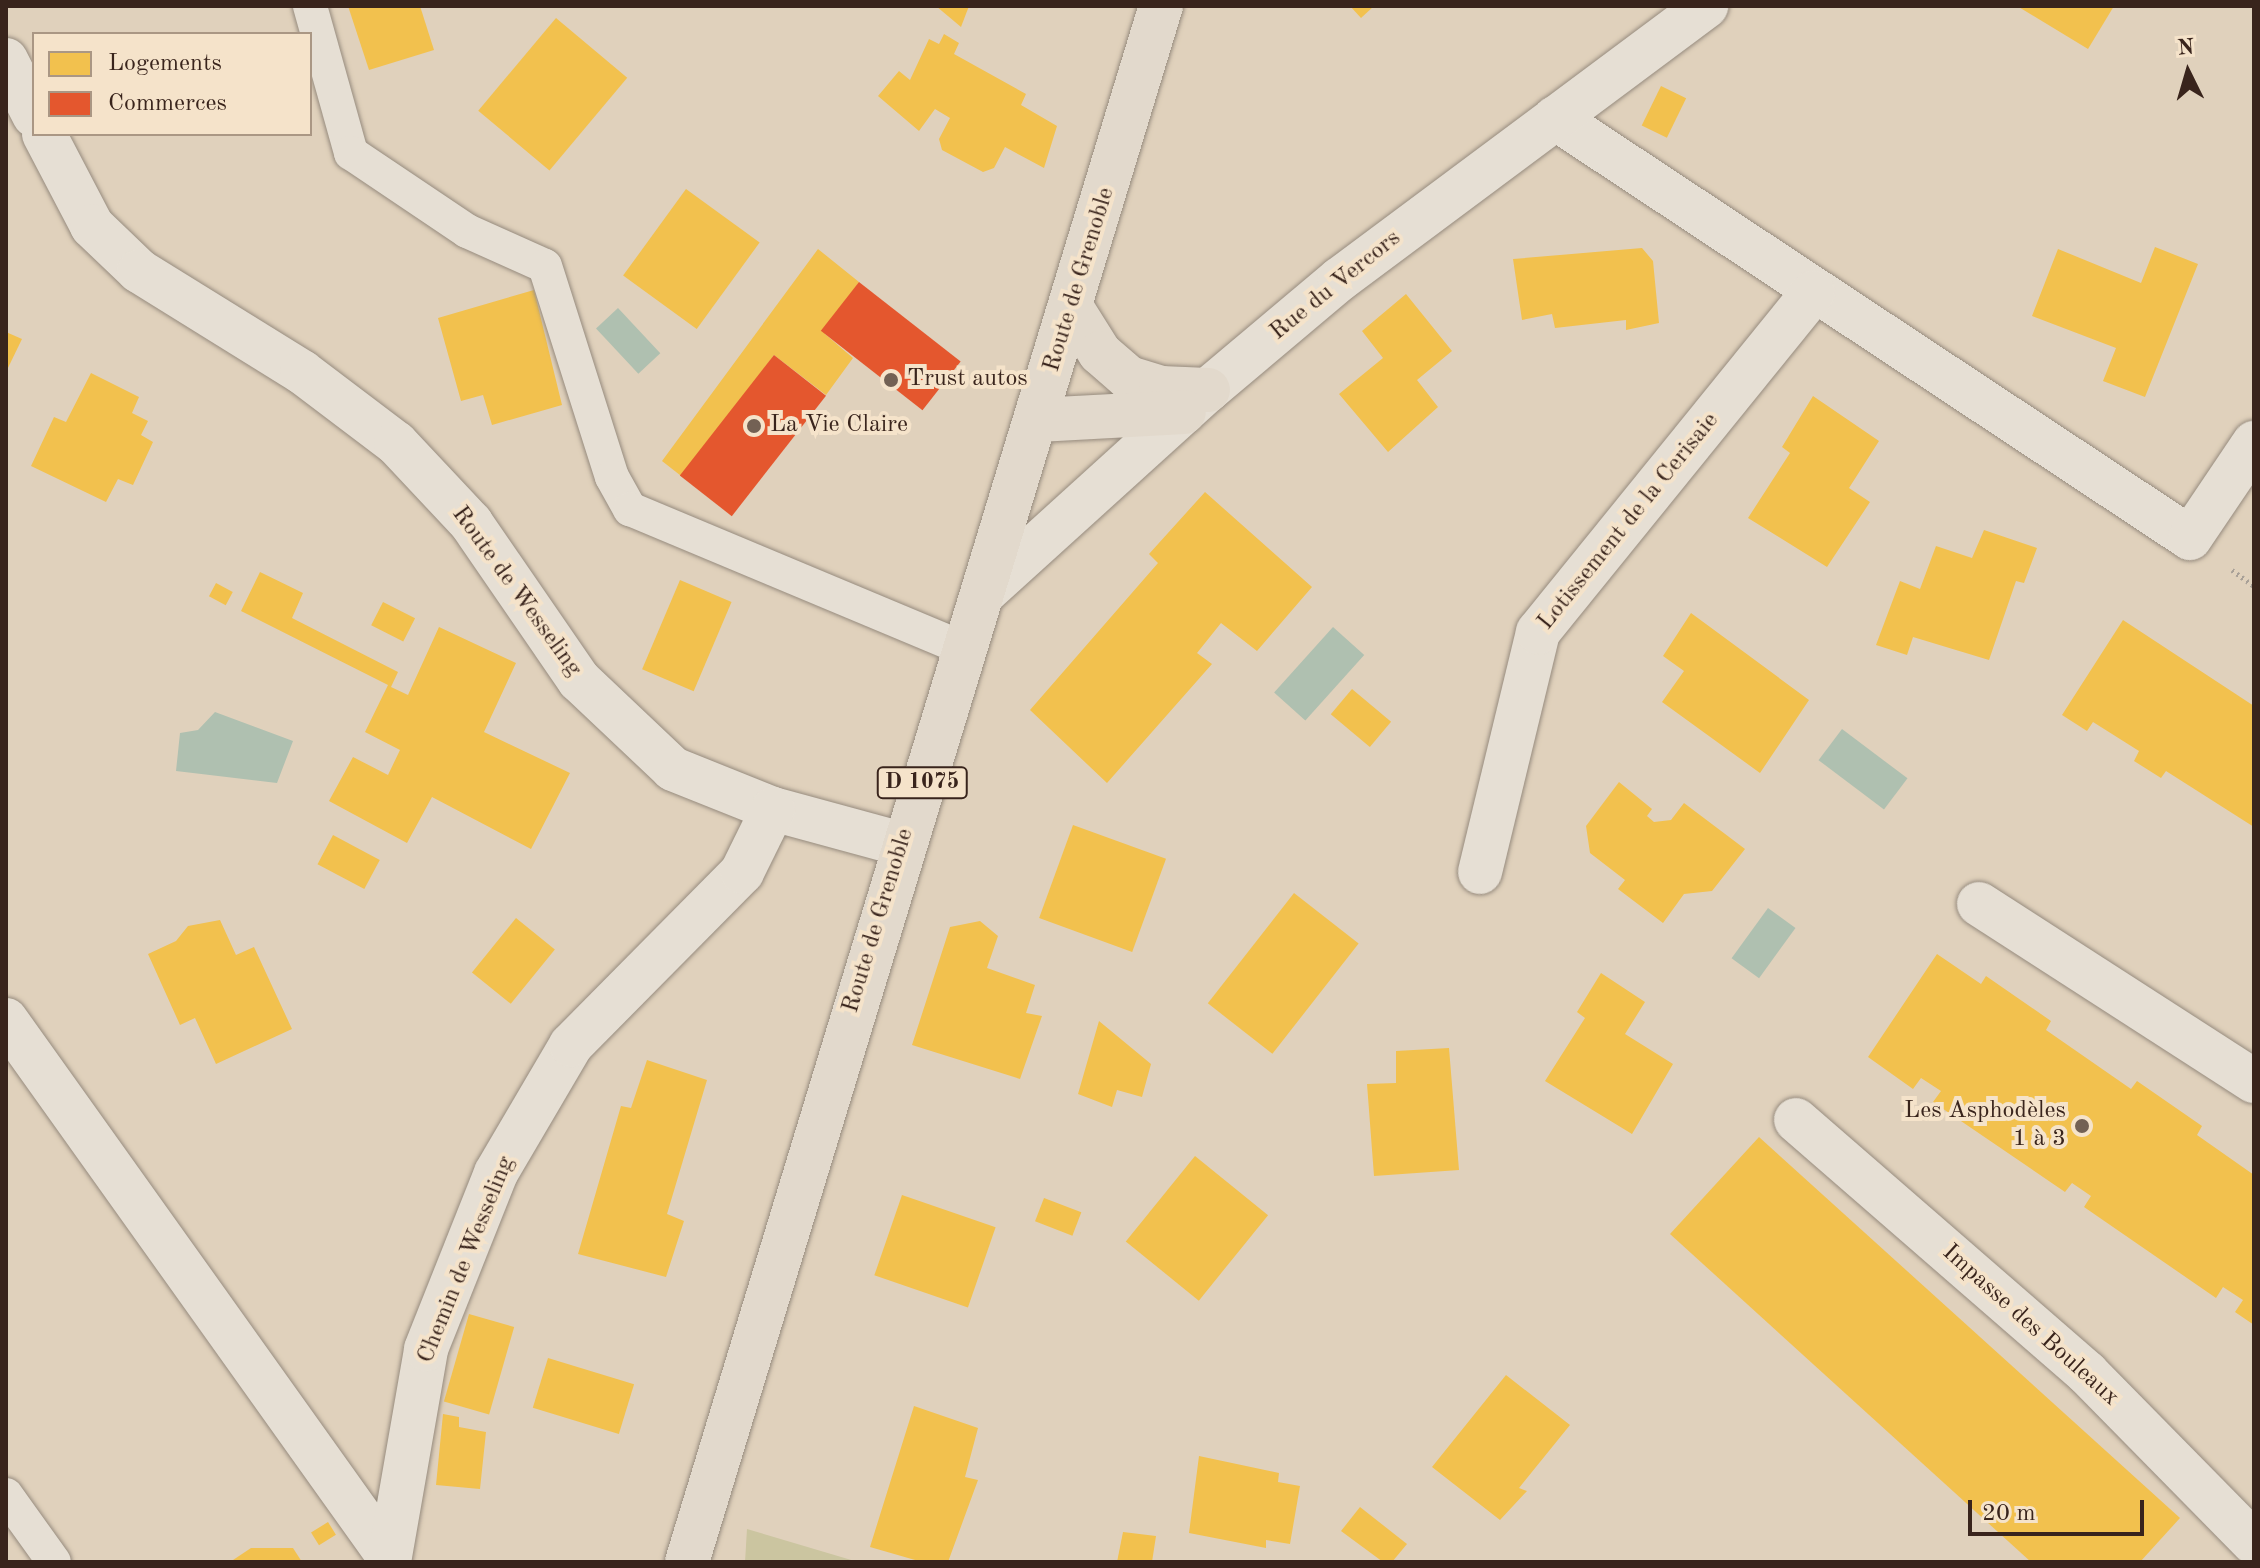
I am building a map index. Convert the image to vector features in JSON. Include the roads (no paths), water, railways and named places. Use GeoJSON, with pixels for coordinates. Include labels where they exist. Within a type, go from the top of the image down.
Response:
{"type":"FeatureCollection","features":[{"type":"Feature","properties":{"kind":"main road","name":"Route de Grenoble"},"geometry":{"type":"LineString","coordinates":[[687,1562],[902,844],[986,591],[1161,6]]}},
{"type":"Feature","properties":{"kind":"main road"},"geometry":{"type":"LineString","coordinates":[[1071,307],[1100,353],[1129,378],[1196,401]]}},
{"type":"Feature","properties":{"kind":"main road"},"geometry":{"type":"LineString","coordinates":[[1038,420],[1196,401]]}},
{"type":"Feature","properties":{"kind":"street","name":"Rue du Vercors"},"geometry":{"type":"LineString","coordinates":[[986,591],[1196,401],[1340,279],[1706,6]]}},
{"type":"Feature","properties":{"kind":"street"},"geometry":{"type":"LineString","coordinates":[[6,60],[32,111]]}},
{"type":"Feature","properties":{"kind":"street"},"geometry":{"type":"LineString","coordinates":[[1555,118],[1813,293],[2190,538],[2254,443]]}},
{"type":"Feature","properties":{"kind":"street","name":"Route de Wesseling"},"geometry":{"type":"LineString","coordinates":[[45,136],[92,226],[139,271],[302,372],[396,443],[471,523],[579,680],[673,769],[773,809],[902,844]]}},
{"type":"Feature","properties":{"kind":"street","name":"Lotissement de la Cerisaie"},"geometry":{"type":"LineString","coordinates":[[1480,872],[1538,632],[1813,293]]}},
{"type":"Feature","properties":{"kind":"street","name":"Chemin de Wesseling"},"geometry":{"type":"LineString","coordinates":[[389,1560],[426,1349],[496,1173],[571,1045],[742,872],[773,809]]}},
{"type":"Feature","properties":{"kind":"street"},"geometry":{"type":"LineString","coordinates":[[1979,904],[2254,1081]]}},
{"type":"Feature","properties":{"kind":"street"},"geometry":{"type":"LineString","coordinates":[[6,1020],[389,1560]]}},
{"type":"Feature","properties":{"kind":"street","name":"Impasse des Bouleaux"},"geometry":{"type":"LineString","coordinates":[[1796,1120],[2087,1373],[2254,1543]]}},
{"type":"Feature","properties":{"kind":"lane"},"geometry":{"type":"LineString","coordinates":[[310,6],[351,153],[467,231],[545,266],[612,477],[630,509],[967,650]]}},
{"type":"Feature","properties":{"kind":"lane"},"geometry":{"type":"LineString","coordinates":[[6,1495],[54,1562]]}},
{"type":"Feature","properties":{"kind":"place","name":"Trust autos"},"geometry":{"type":"Point","coordinates":[891,380]}},
{"type":"Feature","properties":{"kind":"place","name":"La Vie Claire"},"geometry":{"type":"Point","coordinates":[754,426]}},
{"type":"Feature","properties":{"kind":"place","name":"Les Asphodèles 1 à 3"},"geometry":{"type":"Point","coordinates":[2082,1126]}}]}
